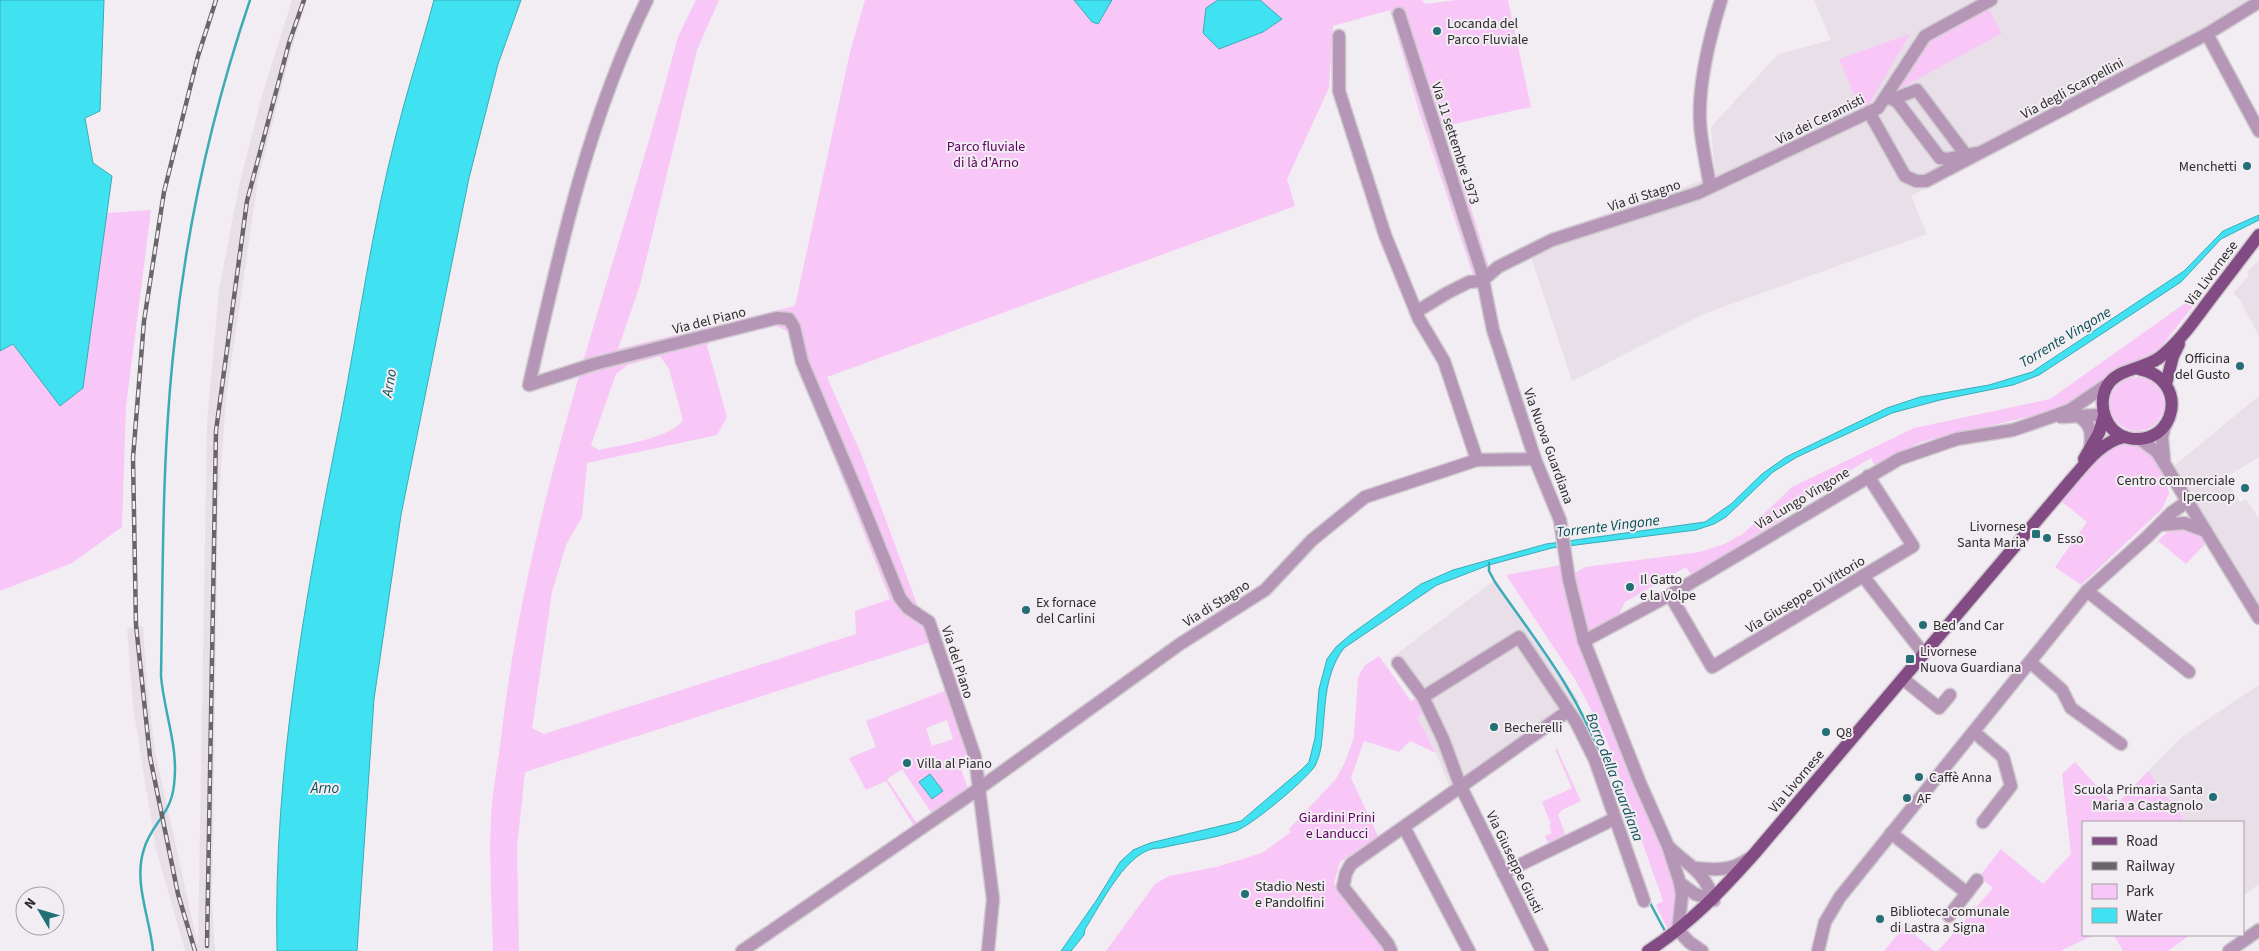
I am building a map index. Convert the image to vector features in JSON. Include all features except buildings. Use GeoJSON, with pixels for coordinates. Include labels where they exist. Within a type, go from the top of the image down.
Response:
{"type":"FeatureCollection","features":[{"type":"Feature","properties":{"kind":"main road","name":"Via Livornese"},"geometry":{"type":"LineString","coordinates":[[2165,425],[2172,405],[2166,384],[2172,356],[2187,330],[2258,236]]}},
{"type":"Feature","properties":{"kind":"main road","name":"Via Livornese"},"geometry":{"type":"LineString","coordinates":[[2071,480],[2099,433],[2104,416],[2103,394],[2108,384],[2116,376],[2127,370],[2139,369],[2158,359],[2187,330]]}},
{"type":"Feature","properties":{"kind":"main road"},"geometry":{"type":"LineString","coordinates":[[2139,369],[2154,374],[2166,384]]}},
{"type":"Feature","properties":{"kind":"main road"},"geometry":{"type":"LineString","coordinates":[[2104,416],[2114,430],[2124,437],[2140,439],[2150,436],[2165,425]]}},
{"type":"Feature","properties":{"kind":"main road","name":"Via Livornese"},"geometry":{"type":"LineString","coordinates":[[1648,951],[1678,930],[1714,900],[2071,480],[2102,448],[2116,438],[2124,437]]}},
{"type":"Feature","properties":{"kind":"street","name":"Via del Piano"},"geometry":{"type":"LineString","coordinates":[[646,0],[605,97],[554,274],[529,385],[594,364],[777,318],[789,319],[794,327],[802,362],[900,598],[908,608],[930,622],[974,757],[993,899],[988,951]]}},
{"type":"Feature","properties":{"kind":"street"},"geometry":{"type":"LineString","coordinates":[[1710,187],[1700,123],[1700,98],[1710,36],[1721,0]]}},
{"type":"Feature","properties":{"kind":"street","name":"Via dei Ceramisti"},"geometry":{"type":"LineString","coordinates":[[1710,187],[1878,108],[1889,98],[1925,36],[1990,0]]}},
{"type":"Feature","properties":{"kind":"street"},"geometry":{"type":"LineString","coordinates":[[2259,2],[2207,34],[2259,131]]}},
{"type":"Feature","properties":{"kind":"street","name":"Via 11 settembre 1973"},"geometry":{"type":"LineString","coordinates":[[1399,14],[1481,270],[1482,281]]}},
{"type":"Feature","properties":{"kind":"street","name":"Via degli Scarpellini"},"geometry":{"type":"LineString","coordinates":[[1869,112],[1905,176],[1916,181],[1926,181],[1951,170],[2207,34]]}},
{"type":"Feature","properties":{"kind":"street"},"geometry":{"type":"LineString","coordinates":[[1339,36],[1339,91],[1386,236],[1416,312],[1444,361],[1476,460]]}},
{"type":"Feature","properties":{"kind":"street"},"geometry":{"type":"LineString","coordinates":[[1966,155],[1917,90],[1889,98],[1940,158],[1947,159],[1982,152]]}},
{"type":"Feature","properties":{"kind":"street"},"geometry":{"type":"LineString","coordinates":[[2249,110],[2259,120]]}},
{"type":"Feature","properties":{"kind":"street","name":"Via di Stagno"},"geometry":{"type":"LineString","coordinates":[[1416,312],[1469,282],[1482,281],[1498,267],[1552,240],[1710,187]]}},
{"type":"Feature","properties":{"kind":"street","name":"Via Nuova Guardiana"},"geometry":{"type":"LineString","coordinates":[[1482,281],[1493,330],[1535,459],[1560,520],[1569,580],[1584,642],[1640,783],[1668,846],[1680,883],[1682,895],[1678,930]]}},
{"type":"Feature","properties":{"kind":"street","name":"Via Lungo Vingone"},"geometry":{"type":"LineString","coordinates":[[1584,642],[1670,596],[1899,459],[1956,440],[2014,430],[2051,417],[2070,410],[2108,384]]}},
{"type":"Feature","properties":{"kind":"street"},"geometry":{"type":"LineString","coordinates":[[2077,416],[2090,426],[2092,432],[2090,450]]}},
{"type":"Feature","properties":{"kind":"street","name":"Via Lungo Vingone"},"geometry":{"type":"LineString","coordinates":[[2051,417],[2104,416]]}},
{"type":"Feature","properties":{"kind":"street"},"geometry":{"type":"LineString","coordinates":[[2164,463],[2162,448],[2165,425]]}},
{"type":"Feature","properties":{"kind":"street"},"geometry":{"type":"LineString","coordinates":[[2140,439],[2157,452],[2259,618]]}},
{"type":"Feature","properties":{"kind":"street","name":"Via di Stagno"},"geometry":{"type":"LineString","coordinates":[[977,790],[1180,644],[1265,590],[1312,540],[1365,497],[1476,460],[1535,459]]}},
{"type":"Feature","properties":{"kind":"street","name":"Via Giuseppe Di Vittorio"},"geometry":{"type":"LineString","coordinates":[[1670,596],[1712,667],[1913,546],[1868,476]]}},
{"type":"Feature","properties":{"kind":"street"},"geometry":{"type":"LineString","coordinates":[[2160,525],[2172,505],[2177,484]]}},
{"type":"Feature","properties":{"kind":"street"},"geometry":{"type":"LineString","coordinates":[[1818,951],[1825,922],[1840,897],[2087,591],[2171,513],[2190,505]]}},
{"type":"Feature","properties":{"kind":"street"},"geometry":{"type":"LineString","coordinates":[[2160,525],[2184,523],[2206,531]]}},
{"type":"Feature","properties":{"kind":"street"},"geometry":{"type":"LineString","coordinates":[[1863,576],[1924,654]]}},
{"type":"Feature","properties":{"kind":"street"},"geometry":{"type":"LineString","coordinates":[[2087,591],[2189,672]]}},
{"type":"Feature","properties":{"kind":"street"},"geometry":{"type":"LineString","coordinates":[[1423,697],[1519,637],[1576,722],[1595,760],[1644,901]]}},
{"type":"Feature","properties":{"kind":"street"},"geometry":{"type":"LineString","coordinates":[[2030,662],[2062,690],[2071,708],[2122,744]]}},
{"type":"Feature","properties":{"kind":"street","name":"Via Giuseppe Giusti"},"geometry":{"type":"LineString","coordinates":[[1398,663],[1423,697],[1444,739],[1460,785],[1542,951]]}},
{"type":"Feature","properties":{"kind":"street"},"geometry":{"type":"LineString","coordinates":[[1903,679],[1940,708],[1950,695]]}},
{"type":"Feature","properties":{"kind":"street"},"geometry":{"type":"LineString","coordinates":[[1391,951],[1388,944],[1343,887],[1346,873],[1351,864],[1460,785],[1568,711]]}},
{"type":"Feature","properties":{"kind":"street"},"geometry":{"type":"LineString","coordinates":[[1974,732],[2003,758],[2011,786],[1982,822]]}},
{"type":"Feature","properties":{"kind":"street"},"geometry":{"type":"LineString","coordinates":[[742,951],[977,790]]}},
{"type":"Feature","properties":{"kind":"street"},"geometry":{"type":"LineString","coordinates":[[1504,873],[1614,819]]}},
{"type":"Feature","properties":{"kind":"street"},"geometry":{"type":"LineString","coordinates":[[1404,827],[1469,951]]}},
{"type":"Feature","properties":{"kind":"street"},"geometry":{"type":"LineString","coordinates":[[1891,833],[1967,894]]}},
{"type":"Feature","properties":{"kind":"street","name":"Via Nuova Guardiana"},"geometry":{"type":"LineString","coordinates":[[1668,846],[1695,868],[1705,879],[1714,900]]}},
{"type":"Feature","properties":{"kind":"street"},"geometry":{"type":"LineString","coordinates":[[1695,868],[1725,869],[1736,866],[1755,854]]}},
{"type":"Feature","properties":{"kind":"street"},"geometry":{"type":"LineString","coordinates":[[1948,916],[1977,880]]}},
{"type":"Feature","properties":{"kind":"street"},"geometry":{"type":"LineString","coordinates":[[1680,883],[1695,894],[1714,900]]}},
{"type":"Feature","properties":{"kind":"street"},"geometry":{"type":"LineString","coordinates":[[1678,930],[1689,942],[1702,951]]}},
{"type":"Feature","properties":{"kind":"street"},"geometry":{"type":"LineString","coordinates":[[2229,951],[2259,930]]}},
{"type":"Feature","properties":{"kind":"shaded area"},"geometry":{"type":"Polygon","coordinates":[[[292,0],[307,0],[290,55],[258,180],[226,398],[218,510],[212,902],[215,951],[185,951],[156,849],[133,707],[127,628],[143,626],[155,751],[198,946],[207,422],[219,290],[239,186],[263,92],[292,0]]]}},
{"type":"Feature","properties":{"kind":"shaded area"},"geometry":{"type":"Polygon","coordinates":[[[1814,0],[2259,0],[2259,7],[2217,36],[1911,196],[1927,234],[1706,313],[1572,381],[1527,245],[1543,236],[1715,176],[1711,127],[1778,54],[1831,40],[1814,0]]]}},
{"type":"Feature","properties":{"kind":"shaded area"},"geometry":{"type":"Polygon","coordinates":[[[2259,260],[2259,336],[2240,300],[2233,293],[2249,276],[2247,271],[2259,260]]]}},
{"type":"Feature","properties":{"kind":"shaded area"},"geometry":{"type":"Polygon","coordinates":[[[2259,396],[2259,457],[2225,478],[2240,502],[2246,499],[2259,519],[2259,618],[2169,470],[2259,396]]]}},
{"type":"Feature","properties":{"kind":"shaded area"},"geometry":{"type":"Polygon","coordinates":[[[1495,580],[1579,701],[1450,788],[1436,753],[1416,716],[1425,711],[1390,659],[1495,580]]]}},
{"type":"Feature","properties":{"kind":"shaded area","name":"Scuola Primaria Santa Maria a Castagnolo"},"geometry":{"type":"Polygon","coordinates":[[[2259,685],[2259,884],[2244,895],[2244,821],[2185,821],[2148,771],[2183,736],[2259,685]]]}},
{"type":"Feature","properties":{"kind":"green space","name":"Parco fluviale di là d'Arno"},"geometry":{"type":"Polygon","coordinates":[[[696,0],[719,0],[697,50],[640,285],[618,349],[795,306],[850,52],[865,0],[1422,0],[1425,4],[1457,0],[1508,0],[1531,107],[1440,127],[1465,188],[1489,267],[1473,275],[1418,108],[1390,10],[1333,26],[1329,88],[1287,179],[1295,206],[827,377],[862,456],[931,642],[525,772],[517,847],[519,951],[493,951],[491,819],[515,642],[533,554],[554,467],[678,37],[696,0]],[[773,325],[712,339],[707,346],[727,417],[717,435],[587,463],[582,517],[566,545],[552,592],[532,728],[544,734],[856,634],[855,611],[890,599],[798,366],[789,332],[773,325]],[[660,356],[628,365],[616,374],[591,445],[599,450],[645,440],[668,432],[683,420],[669,369],[660,356]]]}},
{"type":"Feature","properties":{"kind":"green space"},"geometry":{"type":"Polygon","coordinates":[[[1989,10],[2002,33],[1887,96],[1919,47],[1989,10]]]}},
{"type":"Feature","properties":{"kind":"green space"},"geometry":{"type":"Polygon","coordinates":[[[1910,34],[1869,104],[1860,108],[1839,59],[1910,34]]]}},
{"type":"Feature","properties":{"kind":"green space"},"geometry":{"type":"Polygon","coordinates":[[[151,210],[126,407],[122,527],[72,563],[0,591],[0,351],[13,344],[60,406],[83,388],[107,213],[151,210]]]}},
{"type":"Feature","properties":{"kind":"green space"},"geometry":{"type":"Polygon","coordinates":[[[2208,287],[2157,352],[2079,399],[2045,413],[1921,442],[1875,466],[1871,458],[1780,512],[1784,518],[1691,575],[1686,567],[1625,602],[1618,616],[1588,632],[1575,573],[1585,567],[1700,552],[1722,545],[1743,534],[1792,487],[1914,428],[2050,399],[2208,287]]]}},
{"type":"Feature","properties":{"kind":"green space"},"geometry":{"type":"Polygon","coordinates":[[[2132,377],[2142,377],[2152,381],[2160,389],[2164,404],[2160,419],[2152,427],[2142,431],[2132,431],[2122,427],[2114,419],[2110,409],[2110,399],[2114,389],[2122,381],[2132,377]]]}},
{"type":"Feature","properties":{"kind":"green space"},"geometry":{"type":"Polygon","coordinates":[[[2121,442],[2141,445],[2147,450],[2163,472],[2169,494],[2162,509],[2081,585],[2055,567],[2087,522],[2061,501],[2101,455],[2121,442]]]}},
{"type":"Feature","properties":{"kind":"green space"},"geometry":{"type":"Polygon","coordinates":[[[2180,526],[2200,533],[2206,543],[2186,564],[2158,541],[2171,528],[2180,526]]]}},
{"type":"Feature","properties":{"kind":"green space"},"geometry":{"type":"Polygon","coordinates":[[[1561,565],[1678,878],[1673,929],[1669,932],[1656,905],[1663,901],[1605,736],[1576,681],[1506,575],[1561,565]]]}},
{"type":"Feature","properties":{"kind":"green space","name":"Stadio Nesti e Pandolfini"},"geometry":{"type":"Polygon","coordinates":[[[1379,656],[1411,701],[1416,698],[1425,712],[1417,717],[1436,753],[1410,741],[1399,752],[1364,741],[1351,778],[1378,836],[1340,862],[1334,883],[1381,945],[1383,951],[1106,951],[1155,884],[1169,876],[1216,867],[1262,853],[1291,832],[1289,829],[1336,779],[1346,760],[1354,737],[1358,678],[1364,666],[1379,656]]]}},
{"type":"Feature","properties":{"kind":"green space","name":"Villa al Piano"},"geometry":{"type":"Polygon","coordinates":[[[947,690],[968,748],[960,767],[970,794],[916,829],[886,781],[866,790],[849,758],[876,747],[866,721],[947,690]],[[947,720],[926,728],[932,746],[953,739],[947,720]],[[902,769],[887,779],[918,825],[933,815],[902,769]]]}},
{"type":"Feature","properties":{"kind":"green space"},"geometry":{"type":"Polygon","coordinates":[[[1555,749],[1557,749],[1581,801],[1562,810],[1558,815],[1566,836],[1549,844],[1545,836],[1552,833],[1549,825],[1551,824],[1542,802],[1572,788],[1555,749]]]}},
{"type":"Feature","properties":{"kind":"green space"},"geometry":{"type":"Polygon","coordinates":[[[2075,762],[2115,806],[2148,771],[2185,821],[2082,821],[2082,936],[2092,936],[2060,951],[1938,951],[1993,888],[1979,877],[2001,849],[2043,884],[2071,854],[2062,774],[2075,762]]]}},
{"type":"Feature","properties":{"kind":"green space"},"geometry":{"type":"Polygon","coordinates":[[[1907,923],[1916,929],[1913,933],[1934,951],[1884,951],[1907,923]]]}},
{"type":"Feature","properties":{"kind":"green space"},"geometry":{"type":"Polygon","coordinates":[[[2115,936],[2189,936],[2168,951],[2123,951],[2115,936]]]}},
{"type":"Feature","properties":{"kind":"water"},"geometry":{"type":"Polygon","coordinates":[[[0,0],[104,0],[100,111],[85,118],[93,163],[112,176],[83,388],[60,406],[13,344],[0,351],[0,0]]]}},
{"type":"Feature","properties":{"kind":"water","name":"Arno"},"geometry":{"type":"Polygon","coordinates":[[[434,0],[521,0],[498,64],[469,178],[401,515],[374,699],[357,951],[277,951],[277,883],[280,816],[294,682],[304,616],[387,170],[434,0]]]}},
{"type":"Feature","properties":{"kind":"water"},"geometry":{"type":"Polygon","coordinates":[[[1074,0],[1112,0],[1098,24],[1092,22],[1074,0]]]}},
{"type":"Feature","properties":{"kind":"water"},"geometry":{"type":"Polygon","coordinates":[[[1218,0],[1260,0],[1282,19],[1263,32],[1219,49],[1203,33],[1206,8],[1218,0]]]}},
{"type":"Feature","properties":{"kind":"water"},"geometry":{"type":"Polygon","coordinates":[[[2259,215],[2259,220],[2221,239],[2181,282],[2039,375],[2013,385],[1940,400],[1892,413],[1797,457],[1773,472],[1726,517],[1714,524],[1696,530],[1552,548],[1489,565],[1437,585],[1344,648],[1337,659],[1328,683],[1321,747],[1315,766],[1310,773],[1266,811],[1236,831],[1149,850],[1137,856],[1107,892],[1085,929],[1084,935],[1071,951],[1061,951],[1096,901],[1120,862],[1133,850],[1150,843],[1241,821],[1309,762],[1315,738],[1319,689],[1327,659],[1336,647],[1350,635],[1421,584],[1453,570],[1546,544],[1705,522],[1731,504],[1762,474],[1786,457],[1887,408],[1920,397],[1989,385],[2032,372],[2184,271],[2223,231],[2259,215]]]}},
{"type":"Feature","properties":{"kind":"water"},"geometry":{"type":"Polygon","coordinates":[[[930,774],[943,791],[932,799],[919,782],[930,774]]]}},
{"type":"Feature","properties":{"kind":"waterway"},"geometry":{"type":"LineString","coordinates":[[153,951],[141,887],[141,862],[147,840],[169,804],[174,785],[175,771],[173,744],[161,676],[165,470],[174,347],[179,303],[202,171],[236,42],[250,0]]}},
{"type":"Feature","properties":{"kind":"waterway","name":"Borro della Guardiana"},"geometry":{"type":"LineString","coordinates":[[1489,563],[1489,571],[1495,582],[1567,687],[1591,732],[1600,756]]}},
{"type":"Feature","properties":{"kind":"waterway","name":"Borro della Guardiana"},"geometry":{"type":"LineString","coordinates":[[1649,901],[1665,931]]}},
{"type":"Feature","properties":{"kind":"railway"},"geometry":{"type":"LineString","coordinates":[[195,951],[178,894],[150,757],[136,625],[133,458],[144,321],[164,192],[198,56],[216,0]]}},
{"type":"Feature","properties":{"kind":"railway"},"geometry":{"type":"LineString","coordinates":[[207,946],[216,431],[247,201],[289,43],[304,0]]}},
{"type":"Feature","properties":{"kind":"place","name":"Locanda del Parco Fluviale"},"geometry":{"type":"Point","coordinates":[1437,31]}},
{"type":"Feature","properties":{"kind":"place","name":"Menchetti"},"geometry":{"type":"Point","coordinates":[2247,166]}},
{"type":"Feature","properties":{"kind":"place","name":"Officina del Gusto"},"geometry":{"type":"Point","coordinates":[2240,366]}},
{"type":"Feature","properties":{"kind":"place","name":"Centro commerciale Ipercoop"},"geometry":{"type":"Point","coordinates":[2245,488]}},
{"type":"Feature","properties":{"kind":"place","name":"Livornese Santa Maria"},"geometry":{"type":"Point","coordinates":[2036,534]}},
{"type":"Feature","properties":{"kind":"place","name":"Esso"},"geometry":{"type":"Point","coordinates":[2047,538]}},
{"type":"Feature","properties":{"kind":"place","name":"Il Gatto e la Volpe"},"geometry":{"type":"Point","coordinates":[1630,587]}},
{"type":"Feature","properties":{"kind":"place","name":"Ex fornace del Carlini"},"geometry":{"type":"Point","coordinates":[1026,610]}},
{"type":"Feature","properties":{"kind":"place","name":"Bed and Car"},"geometry":{"type":"Point","coordinates":[1923,625]}},
{"type":"Feature","properties":{"kind":"place","name":"Livornese Nuova Guardiana"},"geometry":{"type":"Point","coordinates":[1910,659]}},
{"type":"Feature","properties":{"kind":"place","name":"Becherelli"},"geometry":{"type":"Point","coordinates":[1494,727]}},
{"type":"Feature","properties":{"kind":"place","name":"Q8"},"geometry":{"type":"Point","coordinates":[1826,732]}},
{"type":"Feature","properties":{"kind":"place","name":"Villa al Piano"},"geometry":{"type":"Point","coordinates":[907,763]}},
{"type":"Feature","properties":{"kind":"place","name":"Caffè Anna"},"geometry":{"type":"Point","coordinates":[1919,777]}},
{"type":"Feature","properties":{"kind":"place","name":"Scuola Primaria Santa Maria a Castagnolo"},"geometry":{"type":"Point","coordinates":[2213,797]}},
{"type":"Feature","properties":{"kind":"place","name":"AF"},"geometry":{"type":"Point","coordinates":[1907,798]}},
{"type":"Feature","properties":{"kind":"place","name":"Stadio Nesti e Pandolfini"},"geometry":{"type":"Point","coordinates":[1245,894]}},
{"type":"Feature","properties":{"kind":"place","name":"Biblioteca comunale di Lastra a Signa"},"geometry":{"type":"Point","coordinates":[1880,919]}},
{"type":"Feature","properties":{"kind":"water label","name":"Torrente Vingone"},"geometry":{"type":"Point","coordinates":[2065,337]}},
{"type":"Feature","properties":{"kind":"water label","name":"Torrente Vingone"},"geometry":{"type":"Point","coordinates":[1608,526]}},
{"type":"Feature","properties":{"kind":"park label","name":"Giardini Prini e Landucci"},"geometry":{"type":"Point","coordinates":[1337,826]}}]}
